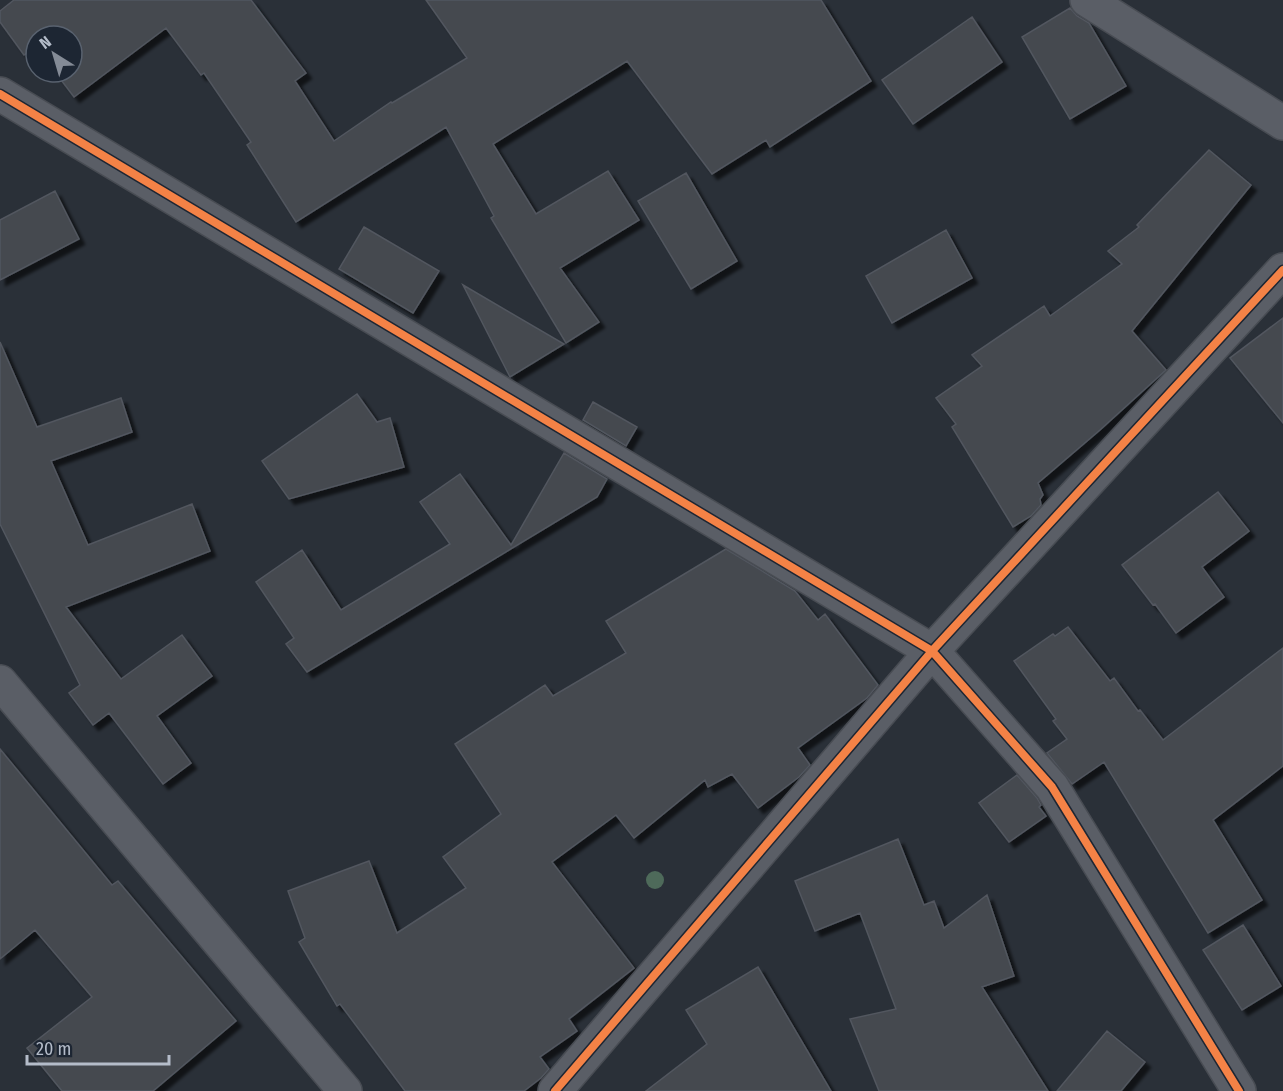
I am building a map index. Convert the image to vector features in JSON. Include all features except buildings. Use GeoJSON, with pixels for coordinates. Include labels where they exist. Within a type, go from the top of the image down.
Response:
{"type":"FeatureCollection","features":[{"type":"Feature","properties":{"kind":"street"},"geometry":{"type":"LineString","coordinates":[[1087,0],[1283,123]]}},
{"type":"Feature","properties":{"kind":"street"},"geometry":{"type":"LineString","coordinates":[[0,94],[932,651],[1052,787],[1239,1091]]}},
{"type":"Feature","properties":{"kind":"street"},"geometry":{"type":"LineString","coordinates":[[555,1091],[932,651],[1283,270]]}},
{"type":"Feature","properties":{"kind":"street"},"geometry":{"type":"LineString","coordinates":[[0,682],[345,1091]]}},
{"type":"Feature","properties":{"kind":"cycle path"},"geometry":{"type":"LineString","coordinates":[[0,94],[932,651],[1052,787],[1239,1091]]}},
{"type":"Feature","properties":{"kind":"cycle path"},"geometry":{"type":"LineString","coordinates":[[555,1091],[932,651],[1283,270]]}}]}
